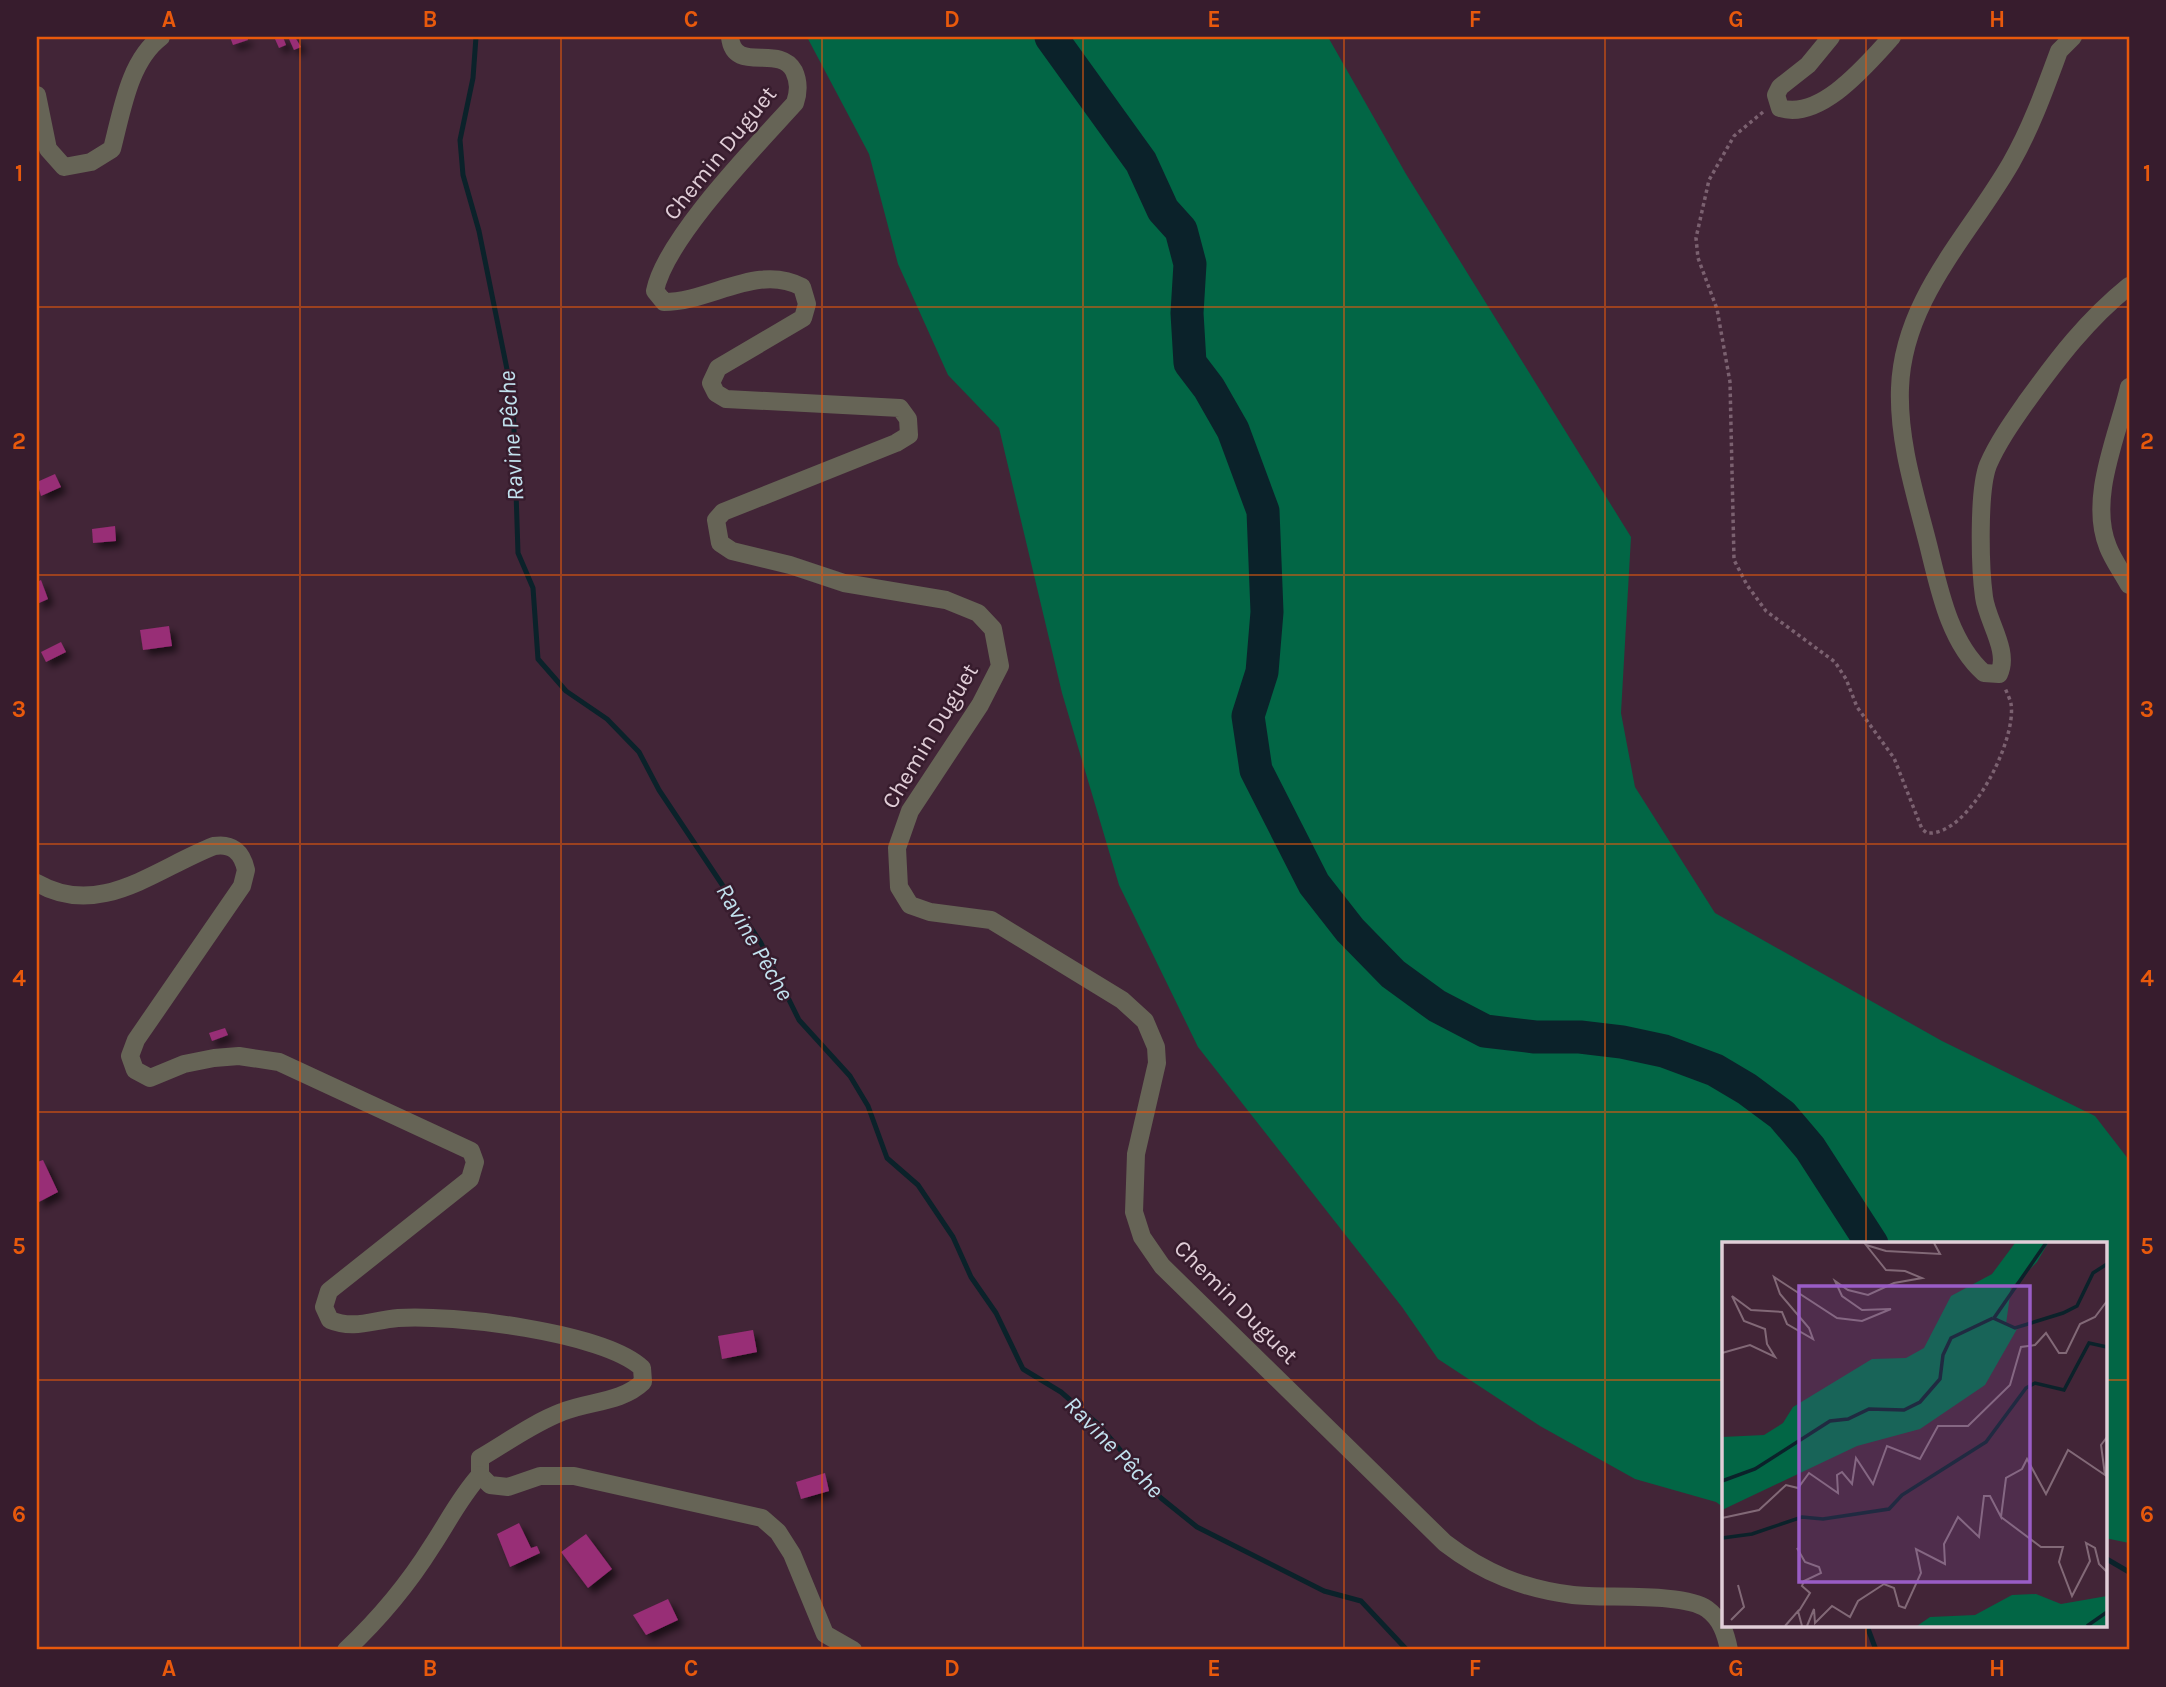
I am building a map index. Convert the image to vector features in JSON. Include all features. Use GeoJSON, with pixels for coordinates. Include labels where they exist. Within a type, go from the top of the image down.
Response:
{"type":"FeatureCollection","features":[{"type":"Feature","properties":{"kind":"street"},"geometry":{"type":"LineString","coordinates":[[37,95],[48,149],[64,167],[90,162],[112,149],[128,87],[149,46],[161,37]]}},
{"type":"Feature","properties":{"kind":"street","name":"Chemin Duguet"},"geometry":{"type":"LineString","coordinates":[[730,37],[734,51],[744,58],[780,58],[790,64],[797,78],[798,92],[795,103],[713,195],[658,274],[655,291],[664,302],[679,302],[758,279],[786,278],[802,287],[807,304],[803,318],[718,368],[711,383],[716,393],[726,399],[900,408],[908,419],[909,435],[896,443],[723,512],[716,520],[720,542],[732,551],[790,565],[844,583],[946,600],[978,613],[993,629],[999,647],[1000,666],[980,705],[910,811],[897,848],[899,887],[910,905],[930,912],[990,920],[1122,1000],[1145,1021],[1156,1047],[1157,1063],[1136,1154],[1133,1212],[1142,1237],[1161,1266],[1445,1543],[1475,1566],[1513,1582],[1572,1595],[1675,1600],[1705,1607],[1722,1626]]}},
{"type":"Feature","properties":{"kind":"street"},"geometry":{"type":"LineString","coordinates":[[1831,37],[1808,65],[1780,87],[1776,102],[1780,108],[1796,111],[1815,105],[1854,78],[1892,37]]}},
{"type":"Feature","properties":{"kind":"street"},"geometry":{"type":"LineString","coordinates":[[2073,37],[2059,51],[2011,163],[1931,282],[1919,306],[1902,365],[1900,407],[1906,462],[1941,596],[1960,644],[1973,664],[1984,673],[1999,674],[2003,659],[1983,592],[1983,486],[1988,466],[2013,422],[2063,350],[2094,314],[2129,286]]}},
{"type":"Feature","properties":{"kind":"street"},"geometry":{"type":"LineString","coordinates":[[2129,387],[2107,472],[2102,509],[2107,546],[2129,584]]}},
{"type":"Feature","properties":{"kind":"street"},"geometry":{"type":"LineString","coordinates":[[37,883],[66,895],[99,896],[117,892],[214,846],[227,845],[241,855],[246,870],[242,886],[132,1046],[131,1062],[137,1073],[144,1077],[156,1077],[184,1064],[239,1056],[279,1062],[471,1151],[475,1162],[470,1179],[329,1291],[324,1307],[330,1320],[345,1326],[398,1318],[440,1318],[542,1330],[630,1357],[642,1368],[643,1382],[629,1395],[590,1402],[559,1413],[480,1458],[480,1475],[463,1493],[432,1547],[387,1612],[346,1650]]}},
{"type":"Feature","properties":{"kind":"street"},"geometry":{"type":"LineString","coordinates":[[480,1475],[490,1485],[508,1487],[540,1476],[574,1476],[762,1518],[778,1532],[792,1554],[825,1634],[853,1650]]}},
{"type":"Feature","properties":{"kind":"street","name":"Chemin Duguet"},"geometry":{"type":"LineString","coordinates":[[1722,1628],[1729,1650]]}},
{"type":"Feature","properties":{"kind":"path"},"geometry":{"type":"LineString","coordinates":[[1776,102],[1734,136],[1709,180],[1696,238],[1698,258],[1717,309],[1730,382],[1734,560],[1747,585],[1766,611],[1835,662],[1846,679],[1857,707],[1894,758],[1922,829],[1927,833],[1945,830],[1961,820],[1985,788],[2003,750],[2011,704],[1999,674]]}},
{"type":"Feature","properties":{"kind":"green space"},"geometry":{"type":"Polygon","coordinates":[[[807,37],[1328,37],[1406,174],[1631,537],[1621,713],[1635,787],[1715,913],[1942,1041],[2095,1116],[2129,1160],[2129,1543],[2106,1538],[2106,1242],[1722,1242],[1722,1506],[1716,1502],[1635,1479],[1540,1426],[1438,1359],[1402,1307],[1198,1047],[1119,885],[1062,693],[999,428],[948,375],[898,264],[869,154],[807,37]]]}},
{"type":"Feature","properties":{"kind":"building"},"geometry":{"type":"Polygon","coordinates":[[[230,37],[247,37],[248,40],[233,45],[230,37]]]}},
{"type":"Feature","properties":{"kind":"building"},"geometry":{"type":"Polygon","coordinates":[[[283,37],[286,45],[279,48],[275,39],[283,37]]]}},
{"type":"Feature","properties":{"kind":"building"},"geometry":{"type":"Polygon","coordinates":[[[295,37],[301,47],[294,50],[289,39],[295,37]]]}},
{"type":"Feature","properties":{"kind":"building"},"geometry":{"type":"Polygon","coordinates":[[[55,474],[61,487],[41,496],[37,482],[55,474]]]}},
{"type":"Feature","properties":{"kind":"building"},"geometry":{"type":"Polygon","coordinates":[[[115,526],[116,541],[93,543],[92,529],[115,526]]]}},
{"type":"Feature","properties":{"kind":"building"},"geometry":{"type":"Polygon","coordinates":[[[41,580],[48,599],[37,604],[37,582],[41,580]]]}},
{"type":"Feature","properties":{"kind":"building"},"geometry":{"type":"Polygon","coordinates":[[[169,626],[172,646],[143,650],[140,630],[169,626]]]}},
{"type":"Feature","properties":{"kind":"building"},"geometry":{"type":"Polygon","coordinates":[[[61,642],[66,652],[46,662],[41,652],[61,642]]]}},
{"type":"Feature","properties":{"kind":"building"},"geometry":{"type":"Polygon","coordinates":[[[225,1028],[228,1035],[212,1041],[209,1033],[225,1028]]]}},
{"type":"Feature","properties":{"kind":"building"},"geometry":{"type":"Polygon","coordinates":[[[43,1160],[58,1192],[37,1203],[37,1162],[43,1160]]]}},
{"type":"Feature","properties":{"kind":"building"},"geometry":{"type":"Polygon","coordinates":[[[753,1330],[757,1352],[722,1359],[718,1336],[753,1330]]]}},
{"type":"Feature","properties":{"kind":"building"},"geometry":{"type":"Polygon","coordinates":[[[825,1473],[829,1491],[801,1499],[796,1482],[825,1473]]]}},
{"type":"Feature","properties":{"kind":"building"},"geometry":{"type":"Polygon","coordinates":[[[519,1523],[531,1548],[537,1546],[540,1553],[510,1567],[497,1534],[519,1523]]]}},
{"type":"Feature","properties":{"kind":"building"},"geometry":{"type":"Polygon","coordinates":[[[586,1534],[612,1569],[588,1588],[561,1552],[586,1534]]]}},
{"type":"Feature","properties":{"kind":"building"},"geometry":{"type":"Polygon","coordinates":[[[668,1599],[678,1620],[646,1635],[633,1615],[668,1599]]]}},
{"type":"Feature","properties":{"kind":"waterway","name":"Ravine Pêche"},"geometry":{"type":"LineString","coordinates":[[476,37],[473,78],[460,140],[463,175],[479,231],[513,399],[518,553],[533,588],[538,659],[566,691],[607,719],[639,752],[659,790],[761,943],[799,1020],[850,1076],[868,1106],[887,1158],[918,1185],[953,1237],[971,1277],[996,1313],[1023,1369],[1061,1392],[1100,1426],[1161,1498],[1197,1527],[1324,1591],[1361,1601],[1407,1650]]}},
{"type":"Feature","properties":{"kind":"waterway"},"geometry":{"type":"LineString","coordinates":[[1051,37],[1141,162],[1163,210],[1181,230],[1190,264],[1187,313],[1190,363],[1209,388],[1233,430],[1263,511],[1267,612],[1262,672],[1248,716],[1256,770],[1314,884],[1350,930],[1393,974],[1437,1006],[1485,1031],[1535,1037],[1580,1037],[1664,1051],[1715,1070],[1747,1089],[1782,1115],[1810,1148],[1871,1242]]}},
{"type":"Feature","properties":{"kind":"waterway"},"geometry":{"type":"LineString","coordinates":[[2106,1559],[2129,1572]]}},
{"type":"Feature","properties":{"kind":"waterway"},"geometry":{"type":"LineString","coordinates":[[1868,1628],[1876,1650]]}}]}
